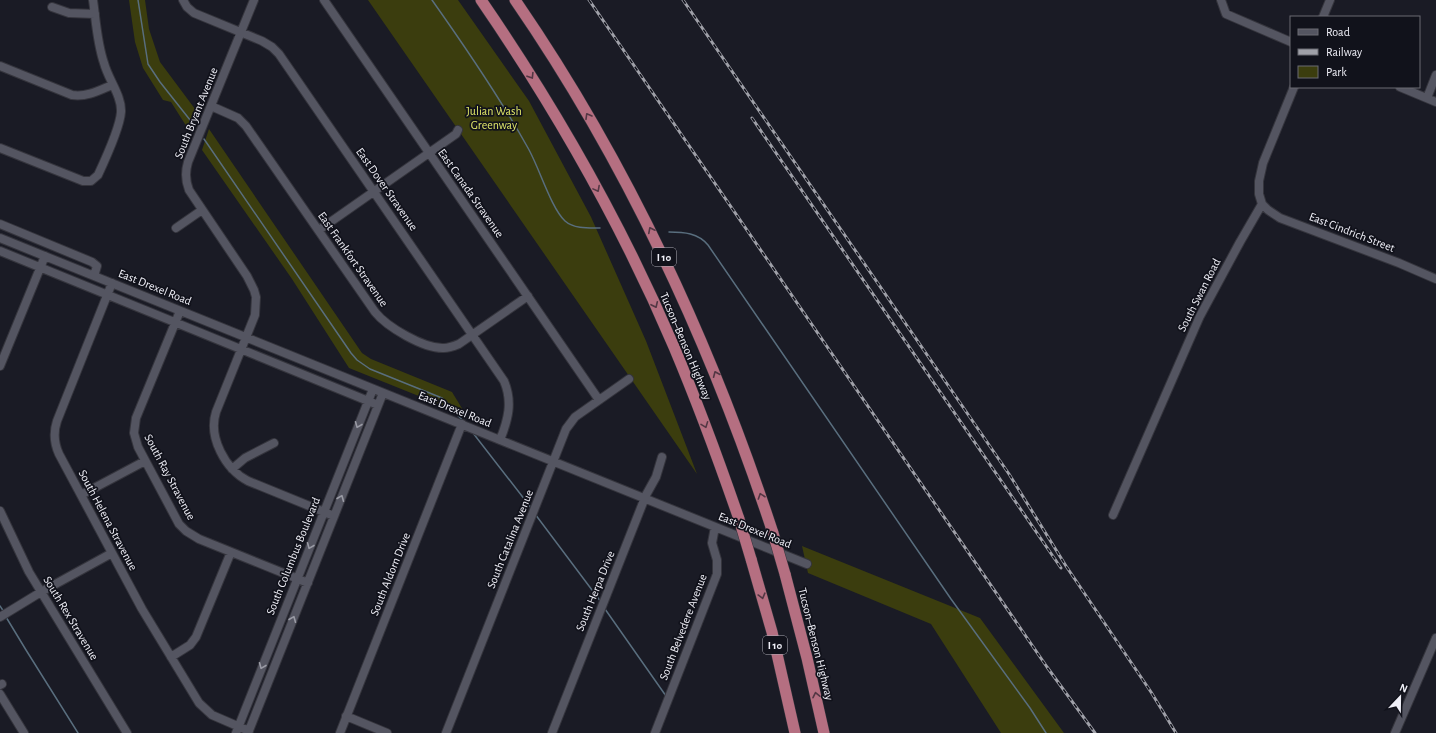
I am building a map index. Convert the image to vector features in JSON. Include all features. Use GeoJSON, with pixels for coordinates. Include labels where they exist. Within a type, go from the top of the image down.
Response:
{"type":"FeatureCollection","features":[{"type":"Feature","properties":{"kind":"highway","name":"Tucson–Benson Highway"},"geometry":{"type":"LineString","coordinates":[[479,0],[542,93],[576,151],[630,252],[671,341],[713,444],[739,519],[780,664],[795,733]]}},
{"type":"Feature","properties":{"kind":"highway","name":"Tucson–Benson Highway"},"geometry":{"type":"LineString","coordinates":[[515,0],[554,59],[616,164],[653,235],[688,309],[745,448],[773,533],[808,658],[824,733]]}},
{"type":"Feature","properties":{"kind":"street"},"geometry":{"type":"LineString","coordinates":[[0,148],[80,180],[85,181],[96,178],[120,118],[120,101],[112,85],[101,54],[93,0]]}},
{"type":"Feature","properties":{"kind":"street","name":"East Dover Stravenue"},"geometry":{"type":"LineString","coordinates":[[183,0],[187,7],[194,13],[268,44],[279,54],[504,381],[508,394],[509,415],[500,440]]}},
{"type":"Feature","properties":{"kind":"street","name":"South Bryant Avenue"},"geometry":{"type":"LineString","coordinates":[[232,469],[216,440],[213,424],[216,412],[255,315],[256,303],[254,290],[247,276],[189,190],[186,173],[188,162],[254,0]]}},
{"type":"Feature","properties":{"kind":"street","name":"East Canada Stravenue"},"geometry":{"type":"LineString","coordinates":[[324,0],[599,400]]}},
{"type":"Feature","properties":{"kind":"street"},"geometry":{"type":"LineString","coordinates":[[1221,0],[1226,14],[1290,42]]}},
{"type":"Feature","properties":{"kind":"street"},"geometry":{"type":"LineString","coordinates":[[1323,16],[1330,0]]}},
{"type":"Feature","properties":{"kind":"street"},"geometry":{"type":"LineString","coordinates":[[52,7],[69,14],[95,14]]}},
{"type":"Feature","properties":{"kind":"street"},"geometry":{"type":"LineString","coordinates":[[0,66],[72,94],[87,95],[112,85]]}},
{"type":"Feature","properties":{"kind":"street"},"geometry":{"type":"LineString","coordinates":[[1427,98],[1436,75]]}},
{"type":"Feature","properties":{"kind":"street"},"geometry":{"type":"LineString","coordinates":[[1262,204],[1259,188],[1261,170],[1294,88]]}},
{"type":"Feature","properties":{"kind":"street"},"geometry":{"type":"LineString","coordinates":[[1402,88],[1436,102]]}},
{"type":"Feature","properties":{"kind":"street","name":"East Frankfort Stravenue"},"geometry":{"type":"LineString","coordinates":[[211,106],[238,118],[246,126],[375,312],[393,329],[418,341],[439,348],[454,346],[528,296]]}},
{"type":"Feature","properties":{"kind":"street"},"geometry":{"type":"LineString","coordinates":[[318,230],[429,154],[456,134],[458,130]]}},
{"type":"Feature","properties":{"kind":"street","name":"East Cindrich Street"},"geometry":{"type":"LineString","coordinates":[[1262,204],[1280,218],[1436,279]]}},
{"type":"Feature","properties":{"kind":"street","name":"South Swan Road"},"geometry":{"type":"LineString","coordinates":[[1113,514],[1200,316],[1262,204]]}},
{"type":"Feature","properties":{"kind":"street"},"geometry":{"type":"LineString","coordinates":[[176,228],[202,210]]}},
{"type":"Feature","properties":{"kind":"street"},"geometry":{"type":"LineString","coordinates":[[0,224],[92,262],[97,266],[94,276]]}},
{"type":"Feature","properties":{"kind":"street","name":"East Drexel Road"},"geometry":{"type":"LineString","coordinates":[[0,238],[807,564]]}},
{"type":"Feature","properties":{"kind":"street","name":"East Drexel Road"},"geometry":{"type":"LineString","coordinates":[[0,250],[378,405]]}},
{"type":"Feature","properties":{"kind":"street"},"geometry":{"type":"LineString","coordinates":[[0,366],[45,256]]}},
{"type":"Feature","properties":{"kind":"street","name":"South Helena Stravenue"},"geometry":{"type":"LineString","coordinates":[[112,283],[56,421],[54,432],[57,449],[142,609],[202,708],[237,730],[249,732]]}},
{"type":"Feature","properties":{"kind":"street","name":"South Ray Stravenue"},"geometry":{"type":"LineString","coordinates":[[180,311],[135,423],[134,434],[136,443],[182,528],[197,538],[308,582]]}},
{"type":"Feature","properties":{"kind":"street","name":"South Catalina Avenue"},"geometry":{"type":"LineString","coordinates":[[446,733],[568,425],[579,415],[629,379]]}},
{"type":"Feature","properties":{"kind":"street","name":"South Columbus Boulevard"},"geometry":{"type":"LineString","coordinates":[[237,730],[372,388]]}},
{"type":"Feature","properties":{"kind":"street","name":"South Columbus Boulevard"},"geometry":{"type":"LineString","coordinates":[[249,732],[383,393]]}},
{"type":"Feature","properties":{"kind":"street","name":"South Aldorn Drive"},"geometry":{"type":"LineString","coordinates":[[340,733],[462,424]]}},
{"type":"Feature","properties":{"kind":"street"},"geometry":{"type":"LineString","coordinates":[[274,443],[245,458],[232,469],[240,477],[248,481],[334,516]]}},
{"type":"Feature","properties":{"kind":"street","name":"South Herpa Drive"},"geometry":{"type":"LineString","coordinates":[[552,733],[645,498],[656,477],[662,457]]}},
{"type":"Feature","properties":{"kind":"street"},"geometry":{"type":"LineString","coordinates":[[81,495],[145,461]]}},
{"type":"Feature","properties":{"kind":"street","name":"South Rex Stravenue"},"geometry":{"type":"LineString","coordinates":[[0,511],[29,572],[127,733]]}},
{"type":"Feature","properties":{"kind":"street","name":"South Belvedere Avenue"},"geometry":{"type":"LineString","coordinates":[[655,733],[715,579],[718,565],[712,543],[715,527]]}},
{"type":"Feature","properties":{"kind":"street"},"geometry":{"type":"LineString","coordinates":[[171,657],[190,645],[196,637],[231,552]]}},
{"type":"Feature","properties":{"kind":"street"},"geometry":{"type":"LineString","coordinates":[[0,617],[41,592],[112,553]]}},
{"type":"Feature","properties":{"kind":"street"},"geometry":{"type":"LineString","coordinates":[[1395,733],[1436,638]]}},
{"type":"Feature","properties":{"kind":"street"},"geometry":{"type":"LineString","coordinates":[[0,694],[24,733]]}},
{"type":"Feature","properties":{"kind":"street"},"geometry":{"type":"LineString","coordinates":[[346,716],[387,733]]}},
{"type":"Feature","properties":{"kind":"green space"},"geometry":{"type":"Polygon","coordinates":[[[129,0],[145,0],[149,29],[160,62],[195,109],[199,112],[190,132],[171,102],[163,100],[143,68],[135,42],[129,0]]]}},
{"type":"Feature","properties":{"kind":"green space","name":"Julian Wash Greenway"},"geometry":{"type":"Polygon","coordinates":[[[368,0],[458,0],[529,101],[591,217],[646,341],[697,474],[368,0]]]}},
{"type":"Feature","properties":{"kind":"green space"},"geometry":{"type":"Polygon","coordinates":[[[209,129],[362,353],[371,359],[452,392],[466,415],[349,368],[292,279],[202,150],[209,129]]]}},
{"type":"Feature","properties":{"kind":"green space"},"geometry":{"type":"Polygon","coordinates":[[[802,546],[980,618],[1064,733],[1001,733],[931,624],[808,573],[802,546]]]}},
{"type":"Feature","properties":{"kind":"waterway"},"geometry":{"type":"LineString","coordinates":[[138,0],[148,64],[160,82],[194,125]]}},
{"type":"Feature","properties":{"kind":"waterway"},"geometry":{"type":"LineString","coordinates":[[432,0],[482,72],[506,110],[532,156],[550,197],[560,215],[569,224],[582,228],[600,228]]}},
{"type":"Feature","properties":{"kind":"waterway"},"geometry":{"type":"LineString","coordinates":[[204,139],[357,360],[370,369],[442,398],[463,421]]}},
{"type":"Feature","properties":{"kind":"waterway"},"geometry":{"type":"LineString","coordinates":[[669,232],[690,234],[700,238],[708,245],[951,599],[1030,708],[1046,733]]}},
{"type":"Feature","properties":{"kind":"waterway"},"geometry":{"type":"LineString","coordinates":[[473,433],[532,509]]}},
{"type":"Feature","properties":{"kind":"waterway"},"geometry":{"type":"LineString","coordinates":[[535,514],[601,602]]}},
{"type":"Feature","properties":{"kind":"waterway"},"geometry":{"type":"LineString","coordinates":[[0,606],[4,612]]}},
{"type":"Feature","properties":{"kind":"waterway"},"geometry":{"type":"LineString","coordinates":[[605,609],[666,696]]}},
{"type":"Feature","properties":{"kind":"waterway"},"geometry":{"type":"LineString","coordinates":[[6,617],[78,733]]}},
{"type":"Feature","properties":{"kind":"railway"},"geometry":{"type":"LineString","coordinates":[[589,0],[1047,667],[1095,733]]}},
{"type":"Feature","properties":{"kind":"railway"},"geometry":{"type":"LineString","coordinates":[[683,0],[1009,474],[1066,566],[1151,692],[1176,733]]}},
{"type":"Feature","properties":{"kind":"railway"},"geometry":{"type":"LineString","coordinates":[[752,118],[1061,568]]}}]}
